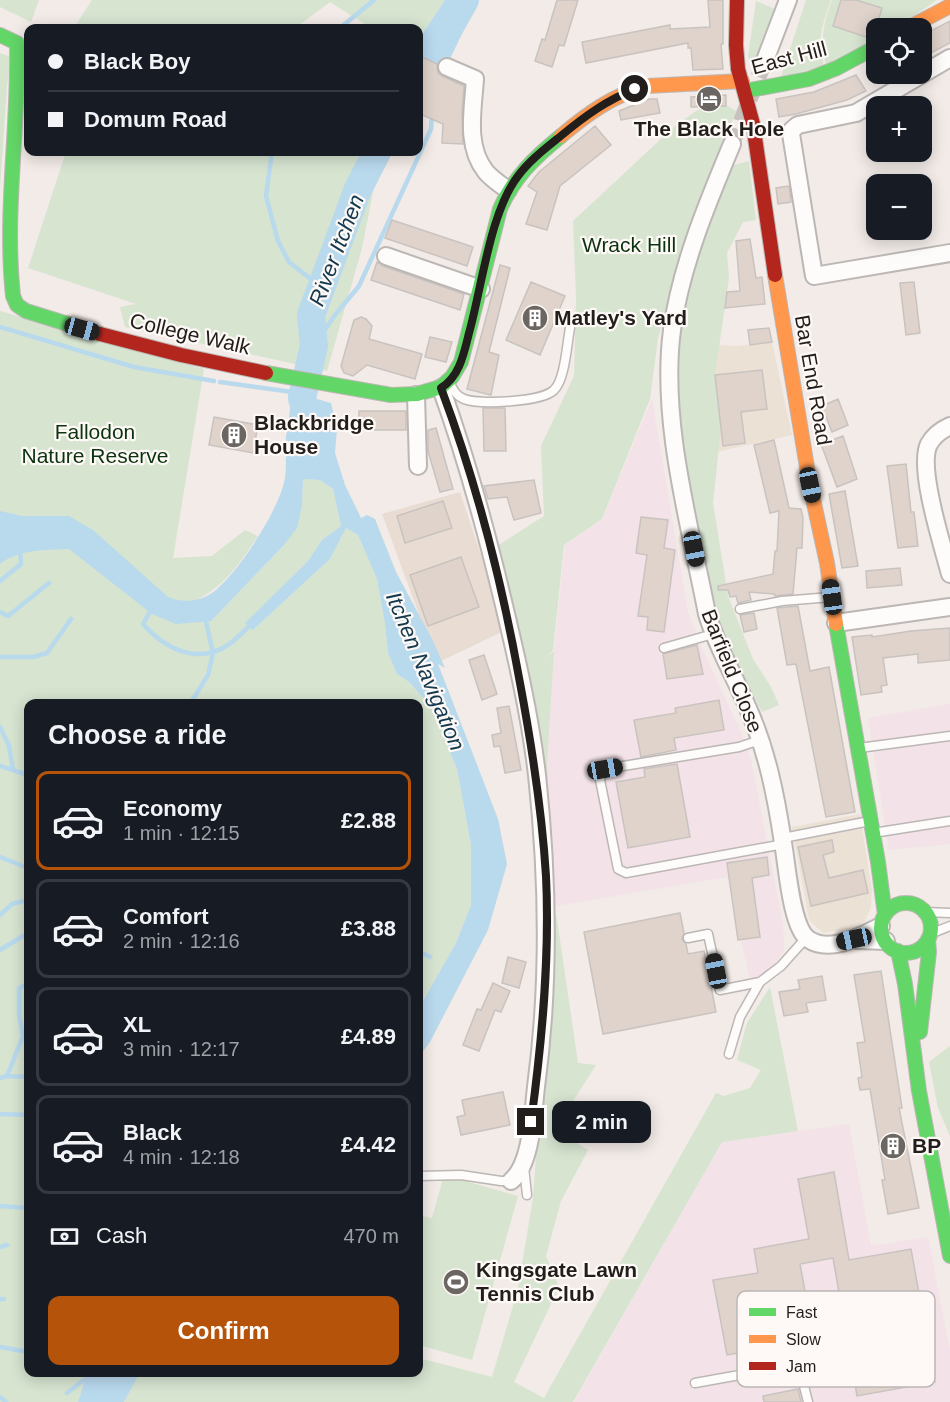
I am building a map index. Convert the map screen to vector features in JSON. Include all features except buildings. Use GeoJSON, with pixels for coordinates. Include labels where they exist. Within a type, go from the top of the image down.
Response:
{"type":"FeatureCollection","features":[{"type":"Feature","properties":{"kind":"main road","name":"Bar End Road"},"geometry":{"type":"LineString","coordinates":[[737,0],[736,55],[753,124],[785,341],[810,485],[826,559],[878,862],[887,934],[905,984],[919,1091],[950,1256]]}},
{"type":"Feature","properties":{"kind":"main road"},"geometry":{"type":"LineString","coordinates":[[927,18],[950,6]]}},
{"type":"Feature","properties":{"kind":"main road"},"geometry":{"type":"LineString","coordinates":[[0,35],[23,45]]}},
{"type":"Feature","properties":{"kind":"main road","name":"College Walk"},"geometry":{"type":"LineString","coordinates":[[23,45],[18,88],[10,244],[13,305],[62,324],[283,377],[367,392],[416,395],[446,385]]}},
{"type":"Feature","properties":{"kind":"main road","name":"East Hill"},"geometry":{"type":"LineString","coordinates":[[446,385],[461,362],[500,209],[508,190],[534,158],[594,109],[623,93],[646,86],[744,86],[809,79],[837,68],[866,52]]}},
{"type":"Feature","properties":{"kind":"main road","name":"Bar End Road"},"geometry":{"type":"LineString","coordinates":[[878,862],[908,903]]}},
{"type":"Feature","properties":{"kind":"main road"},"geometry":{"type":"LineString","coordinates":[[908,903],[921,907],[926,912],[931,925],[929,937],[924,945],[912,952],[887,934],[895,906],[908,903]]}},
{"type":"Feature","properties":{"kind":"main road","name":"Bar End Road"},"geometry":{"type":"LineString","coordinates":[[915,1057],[925,995],[929,937]]}},
{"type":"Feature","properties":{"kind":"main road"},"geometry":{"type":"LineString","coordinates":[[927,1130],[937,1139],[946,1159]]}},
{"type":"Feature","properties":{"kind":"street"},"geometry":{"type":"LineString","coordinates":[[764,63],[788,0]]}},
{"type":"Feature","properties":{"kind":"street"},"geometry":{"type":"LineString","coordinates":[[950,58],[856,113],[798,124],[791,134],[814,276],[950,253]]}},
{"type":"Feature","properties":{"kind":"street"},"geometry":{"type":"LineString","coordinates":[[447,67],[475,80],[472,142],[475,152],[487,174],[508,190]]}},
{"type":"Feature","properties":{"kind":"street","name":"Barfield Close"},"geometry":{"type":"LineString","coordinates":[[732,144],[706,208],[683,275],[672,330],[670,358],[672,418],[678,465],[707,614],[713,634],[748,708],[760,740],[770,773],[794,912],[806,938]]}},
{"type":"Feature","properties":{"kind":"street"},"geometry":{"type":"LineString","coordinates":[[386,256],[481,289]]}},
{"type":"Feature","properties":{"kind":"street"},"geometry":{"type":"LineString","coordinates":[[446,385],[484,521],[511,634],[537,773],[546,878],[542,1045],[529,1144],[523,1164],[517,1176],[511,1180]]}},
{"type":"Feature","properties":{"kind":"street"},"geometry":{"type":"LineString","coordinates":[[416,395],[418,466]]}},
{"type":"Feature","properties":{"kind":"street"},"geometry":{"type":"LineString","coordinates":[[950,426],[939,431],[928,446],[925,461],[930,492],[950,574]]}},
{"type":"Feature","properties":{"kind":"street"},"geometry":{"type":"LineString","coordinates":[[836,623],[950,608]]}},
{"type":"Feature","properties":{"kind":"street"},"geometry":{"type":"LineString","coordinates":[[806,938],[825,944],[887,934]]}},
{"type":"Feature","properties":{"kind":"lane"},"geometry":{"type":"LineString","coordinates":[[446,385],[464,399],[506,401],[541,397],[555,390],[562,374],[570,328]]}},
{"type":"Feature","properties":{"kind":"lane"},"geometry":{"type":"LineString","coordinates":[[740,609],[782,601],[832,597]]}},
{"type":"Feature","properties":{"kind":"lane"},"geometry":{"type":"LineString","coordinates":[[664,648],[713,634]]}},
{"type":"Feature","properties":{"kind":"lane"},"geometry":{"type":"LineString","coordinates":[[858,748],[950,736]]}},
{"type":"Feature","properties":{"kind":"lane"},"geometry":{"type":"LineString","coordinates":[[760,740],[738,747],[605,769],[600,780],[618,869],[626,873],[783,841],[871,827],[950,821]]}},
{"type":"Feature","properties":{"kind":"lane"},"geometry":{"type":"LineString","coordinates":[[926,912],[950,914]]}},
{"type":"Feature","properties":{"kind":"lane"},"geometry":{"type":"LineString","coordinates":[[929,937],[950,926]]}},
{"type":"Feature","properties":{"kind":"lane"},"geometry":{"type":"LineString","coordinates":[[688,938],[708,934],[720,990],[760,982]]}},
{"type":"Feature","properties":{"kind":"lane"},"geometry":{"type":"LineString","coordinates":[[729,1054],[740,1017],[760,982],[781,966],[806,938]]}},
{"type":"Feature","properties":{"kind":"lane"},"geometry":{"type":"LineString","coordinates":[[523,1164],[528,1195]]}},
{"type":"Feature","properties":{"kind":"lane"},"geometry":{"type":"LineString","coordinates":[[423,1176],[461,1175],[501,1181],[511,1180]]}},
{"type":"Feature","properties":{"kind":"lane"},"geometry":{"type":"LineString","coordinates":[[695,1383],[737,1375]]}},
{"type":"Feature","properties":{"kind":"lane"},"geometry":{"type":"LineString","coordinates":[[804,1387],[808,1402]]}},
{"type":"Feature","properties":{"kind":"shaded area"},"geometry":{"type":"Polygon","coordinates":[[[772,342],[792,435],[717,452],[721,427],[715,375],[719,345],[737,346],[772,342]]]}},
{"type":"Feature","properties":{"kind":"shaded area"},"geometry":{"type":"Polygon","coordinates":[[[652,399],[688,613],[741,732],[751,760],[783,924],[784,950],[770,971],[750,980],[727,877],[555,906],[547,766],[554,651],[565,545],[602,520],[652,399]]]}},
{"type":"Feature","properties":{"kind":"shaded area"},"geometry":{"type":"Polygon","coordinates":[[[460,492],[506,630],[437,663],[382,514],[460,492]]]}},
{"type":"Feature","properties":{"kind":"shaded area"},"geometry":{"type":"Polygon","coordinates":[[[950,704],[950,844],[889,850],[868,718],[950,704]]]}},
{"type":"Feature","properties":{"kind":"shaded area"},"geometry":{"type":"Polygon","coordinates":[[[860,814],[872,891],[871,907],[865,921],[854,928],[823,933],[809,920],[792,827],[860,814]]]}},
{"type":"Feature","properties":{"kind":"shaded area"},"geometry":{"type":"Polygon","coordinates":[[[849,1124],[871,1246],[928,1237],[950,1351],[950,1402],[574,1402],[722,1142],[849,1124]]]}},
{"type":"Feature","properties":{"kind":"green space"},"geometry":{"type":"Polygon","coordinates":[[[0,0],[39,0],[31,22],[0,7],[0,0]]]}},
{"type":"Feature","properties":{"kind":"green space"},"geometry":{"type":"Polygon","coordinates":[[[92,0],[445,0],[423,33],[423,24],[365,24],[330,2],[300,24],[77,24],[92,0]]]}},
{"type":"Feature","properties":{"kind":"green space"},"geometry":{"type":"Polygon","coordinates":[[[806,0],[831,0],[821,34],[825,70],[781,77],[806,0]]]}},
{"type":"Feature","properties":{"kind":"green space"},"geometry":{"type":"Polygon","coordinates":[[[832,0],[841,0],[833,26],[866,37],[866,45],[826,65],[823,32],[832,0]]]}},
{"type":"Feature","properties":{"kind":"green space"},"geometry":{"type":"Polygon","coordinates":[[[856,0],[937,0],[911,18],[879,18],[882,8],[856,0]]]}},
{"type":"Feature","properties":{"kind":"green space"},"geometry":{"type":"Polygon","coordinates":[[[756,1],[775,9],[757,65],[750,62],[748,56],[756,1]]]}},
{"type":"Feature","properties":{"kind":"green space"},"geometry":{"type":"Polygon","coordinates":[[[0,53],[11,57],[0,188],[0,53]]]}},
{"type":"Feature","properties":{"kind":"green space","name":"Wrack Hill"},"geometry":{"type":"Polygon","coordinates":[[[721,102],[736,111],[684,249],[658,338],[650,399],[602,519],[564,545],[553,650],[546,658],[554,651],[547,766],[555,906],[578,1063],[596,1065],[573,1101],[569,1138],[588,1150],[561,1201],[546,1256],[559,1287],[514,1382],[544,1398],[716,1093],[724,1096],[750,1088],[761,1070],[737,1060],[747,1023],[770,987],[798,1131],[722,1142],[573,1402],[124,1402],[138,1377],[423,1377],[423,1359],[492,1377],[518,1289],[533,1198],[550,965],[520,682],[529,676],[497,546],[544,516],[541,446],[574,376],[576,296],[573,221],[677,124],[704,106],[721,102]]]}},
{"type":"Feature","properties":{"kind":"green space"},"geometry":{"type":"Polygon","coordinates":[[[65,156],[366,156],[376,177],[362,248],[327,371],[125,327],[120,307],[136,304],[28,268],[65,156]]]}},
{"type":"Feature","properties":{"kind":"green space"},"geometry":{"type":"Polygon","coordinates":[[[749,161],[756,220],[743,222],[727,253],[729,278],[715,375],[721,427],[713,503],[728,596],[753,659],[771,687],[779,705],[762,712],[717,623],[686,472],[676,391],[678,340],[689,280],[731,166],[749,161]]]}},
{"type":"Feature","properties":{"kind":"green space","name":"Fallodon Nature Reserve"},"geometry":{"type":"Polygon","coordinates":[[[0,311],[204,369],[173,558],[212,556],[245,530],[258,536],[225,580],[198,599],[206,621],[211,621],[283,546],[302,505],[303,479],[320,480],[333,489],[341,526],[322,540],[307,562],[246,623],[254,629],[330,559],[346,528],[358,535],[377,579],[388,653],[397,674],[409,682],[431,707],[457,769],[471,845],[471,905],[456,943],[423,1001],[423,699],[24,699],[24,1377],[86,1377],[78,1402],[0,1402],[0,311]]]}},
{"type":"Feature","properties":{"kind":"green space"},"geometry":{"type":"Polygon","coordinates":[[[950,1046],[950,1136],[938,1108],[929,1062],[950,1046]]]}},
{"type":"Feature","properties":{"kind":"green space","name":"Kingsgate Lawn Tennis Club"},"geometry":{"type":"Polygon","coordinates":[[[444,1175],[518,1196],[472,1360],[423,1346],[423,1216],[432,1218],[444,1175]]]}},
{"type":"Feature","properties":{"kind":"water"},"geometry":{"type":"Polygon","coordinates":[[[445,0],[478,0],[449,61],[423,48],[423,33],[445,0]]]}},
{"type":"Feature","properties":{"kind":"water","name":"Itchen Navigation"},"geometry":{"type":"Polygon","coordinates":[[[292,392],[331,403],[337,428],[335,453],[345,485],[361,518],[367,515],[375,519],[396,572],[432,639],[445,668],[438,664],[498,819],[507,864],[488,930],[423,1052],[423,1001],[456,943],[471,905],[471,845],[457,769],[431,707],[409,682],[397,674],[388,653],[377,579],[358,535],[346,528],[330,559],[253,630],[245,623],[307,562],[322,540],[341,526],[333,489],[320,480],[303,479],[302,505],[297,528],[283,546],[211,621],[176,624],[152,614],[69,549],[24,553],[15,555],[0,564],[0,511],[22,516],[69,516],[93,530],[168,597],[190,601],[207,596],[222,584],[245,557],[275,507],[286,473],[286,437],[292,392]]]}},
{"type":"Feature","properties":{"kind":"water"},"geometry":{"type":"Polygon","coordinates":[[[86,1377],[138,1377],[124,1402],[78,1402],[86,1377]]]}},
{"type":"Feature","properties":{"kind":"waterway"},"geometry":{"type":"LineString","coordinates":[[345,24],[374,0]]}},
{"type":"Feature","properties":{"kind":"waterway","name":"River Itchen"},"geometry":{"type":"LineString","coordinates":[[431,60],[465,0]]}},
{"type":"Feature","properties":{"kind":"waterway","name":"River Itchen"},"geometry":{"type":"LineString","coordinates":[[435,54],[435,62]]}},
{"type":"Feature","properties":{"kind":"waterway"},"geometry":{"type":"LineString","coordinates":[[423,146],[431,129],[432,113]]}},
{"type":"Feature","properties":{"kind":"waterway"},"geometry":{"type":"LineString","coordinates":[[271,156],[266,196],[278,241],[289,262],[321,287]]}},
{"type":"Feature","properties":{"kind":"waterway","name":"River Itchen"},"geometry":{"type":"LineString","coordinates":[[307,431],[309,425],[302,398],[314,346],[311,315],[358,189],[375,156]]}},
{"type":"Feature","properties":{"kind":"waterway"},"geometry":{"type":"LineString","coordinates":[[314,346],[335,315],[359,286],[419,156]]}},
{"type":"Feature","properties":{"kind":"waterway"},"geometry":{"type":"LineString","coordinates":[[0,327],[134,367],[214,381]]}},
{"type":"Feature","properties":{"kind":"waterway"},"geometry":{"type":"LineString","coordinates":[[220,382],[292,392],[298,395]]}},
{"type":"Feature","properties":{"kind":"waterway"},"geometry":{"type":"LineString","coordinates":[[0,581],[21,564],[20,550]]}},
{"type":"Feature","properties":{"kind":"waterway"},"geometry":{"type":"LineString","coordinates":[[0,612],[8,616],[49,583]]}},
{"type":"Feature","properties":{"kind":"waterway"},"geometry":{"type":"LineString","coordinates":[[152,608],[143,624],[161,641],[193,654],[216,651],[231,643],[249,626]]}},
{"type":"Feature","properties":{"kind":"waterway"},"geometry":{"type":"LineString","coordinates":[[193,699],[208,675],[213,653],[205,617]]}},
{"type":"Feature","properties":{"kind":"waterway"},"geometry":{"type":"LineString","coordinates":[[0,657],[33,657],[47,653],[71,619]]}},
{"type":"Feature","properties":{"kind":"waterway"},"geometry":{"type":"LineString","coordinates":[[0,727],[9,746],[13,770]]}},
{"type":"Feature","properties":{"kind":"waterway"},"geometry":{"type":"LineString","coordinates":[[0,766],[24,774]]}},
{"type":"Feature","properties":{"kind":"waterway"},"geometry":{"type":"LineString","coordinates":[[0,857],[24,866]]}},
{"type":"Feature","properties":{"kind":"waterway"},"geometry":{"type":"LineString","coordinates":[[0,915],[12,904],[24,901]]}},
{"type":"Feature","properties":{"kind":"waterway"},"geometry":{"type":"LineString","coordinates":[[0,950],[24,935]]}},
{"type":"Feature","properties":{"kind":"waterway"},"geometry":{"type":"LineString","coordinates":[[423,954],[430,957]]}},
{"type":"Feature","properties":{"kind":"waterway"},"geometry":{"type":"LineString","coordinates":[[7,1076],[23,1036],[19,1015],[19,988],[24,986]]}},
{"type":"Feature","properties":{"kind":"waterway"},"geometry":{"type":"LineString","coordinates":[[0,1078],[24,1077]]}},
{"type":"Feature","properties":{"kind":"waterway"},"geometry":{"type":"LineString","coordinates":[[0,1114],[24,1115]]}},
{"type":"Feature","properties":{"kind":"waterway"},"geometry":{"type":"LineString","coordinates":[[0,1206],[24,1208]]}},
{"type":"Feature","properties":{"kind":"waterway"},"geometry":{"type":"LineString","coordinates":[[0,1247],[7,1245]]}},
{"type":"Feature","properties":{"kind":"waterway"},"geometry":{"type":"LineString","coordinates":[[0,1347],[24,1351]]}},
{"type":"Feature","properties":{"kind":"waterway"},"geometry":{"type":"LineString","coordinates":[[67,1393],[88,1377]]}},
{"type":"Feature","properties":{"kind":"waterway"},"geometry":{"type":"LineString","coordinates":[[0,1397],[6,1402]]}},
{"type":"Feature","properties":{"kind":"tunnel"},"geometry":{"type":"LineString","coordinates":[[732,144],[764,63]]}},
{"type":"Feature","properties":{"kind":"traffic: fast"},"geometry":{"type":"LineString","coordinates":[[0,35],[17,43],[10,233],[13,296],[17,305],[26,311],[100,334]]}},
{"type":"Feature","properties":{"kind":"traffic: fast"},"geometry":{"type":"LineString","coordinates":[[745,91],[809,79],[837,68],[866,52]]}},
{"type":"Feature","properties":{"kind":"traffic: fast"},"geometry":{"type":"LineString","coordinates":[[266,373],[391,395],[417,394],[441,387],[452,377],[461,362],[500,209],[512,187],[526,169],[561,136]]}},
{"type":"Feature","properties":{"kind":"traffic: fast"},"geometry":{"type":"LineString","coordinates":[[836,624],[878,862],[885,915]]}},
{"type":"Feature","properties":{"kind":"traffic: fast"},"geometry":{"type":"LineString","coordinates":[[906,903],[920,907],[927,914],[931,928],[927,942],[920,949],[906,953],[892,949],[885,942],[881,928],[885,914],[892,907],[906,903]]}},
{"type":"Feature","properties":{"kind":"traffic: fast"},"geometry":{"type":"LineString","coordinates":[[920,1032],[929,952],[928,939]]}},
{"type":"Feature","properties":{"kind":"traffic: fast"},"geometry":{"type":"LineString","coordinates":[[898,951],[905,984],[919,1091],[950,1256]]}},
{"type":"Feature","properties":{"kind":"traffic: slow"},"geometry":{"type":"LineString","coordinates":[[927,18],[950,6]]}},
{"type":"Feature","properties":{"kind":"traffic: slow"},"geometry":{"type":"LineString","coordinates":[[561,136],[601,106],[647,86],[742,81]]}},
{"type":"Feature","properties":{"kind":"traffic: slow"},"geometry":{"type":"LineString","coordinates":[[775,275],[836,624]]}},
{"type":"Feature","properties":{"kind":"traffic: jam"},"geometry":{"type":"LineString","coordinates":[[737,0],[738,69],[753,124],[775,275]]}},
{"type":"Feature","properties":{"kind":"traffic: jam"},"geometry":{"type":"LineString","coordinates":[[100,334],[181,355],[266,373]]}},
{"type":"Feature","properties":{"kind":"place","name":"The Black Hole"},"geometry":{"type":"Point","coordinates":[709,99]}},
{"type":"Feature","properties":{"kind":"place","name":"Matley's Yard"},"geometry":{"type":"Point","coordinates":[535,318]}},
{"type":"Feature","properties":{"kind":"place","name":"Blackbridge House"},"geometry":{"type":"Point","coordinates":[234,435]}},
{"type":"Feature","properties":{"kind":"place","name":"BP"},"geometry":{"type":"Point","coordinates":[893,1146]}},
{"type":"Feature","properties":{"kind":"place","name":"Kingsgate Lawn Tennis Club"},"geometry":{"type":"Point","coordinates":[456,1282]}},
{"type":"Feature","properties":{"kind":"route"},"geometry":{"type":"LineString","coordinates":[[531,1122],[542,1045],[546,931],[546,878],[537,773],[511,634],[484,521],[462,446],[441,388],[450,381],[461,362],[500,209],[508,190],[534,158],[575,124],[609,100],[635,89]]}}]}
